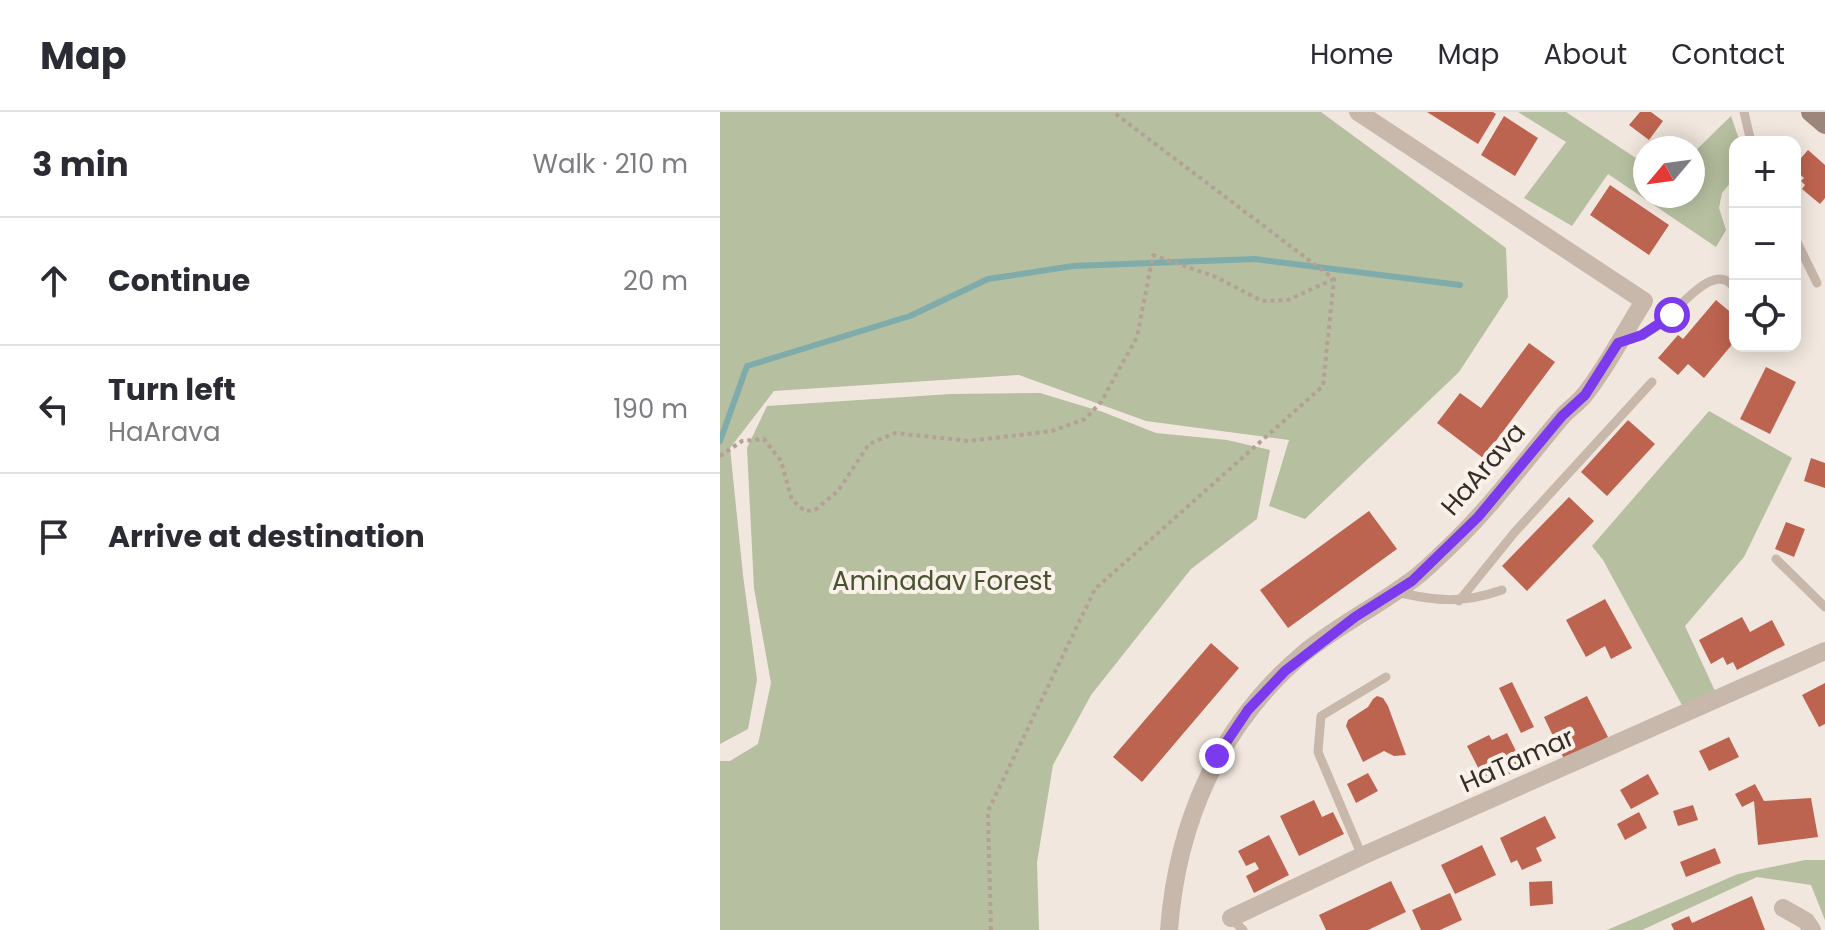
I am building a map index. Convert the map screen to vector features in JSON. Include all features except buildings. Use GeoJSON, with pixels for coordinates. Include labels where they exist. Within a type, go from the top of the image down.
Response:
{"type":"FeatureCollection","features":[{"type":"Feature","properties":{"kind":"street","name":"HaArava"},"geometry":{"type":"LineString","coordinates":[[1169,930],[1172,895],[1186,832],[1204,781],[1234,729],[1266,688],[1304,653],[1396,592],[1478,517],[1562,416],[1585,395],[1644,301],[1358,112]]}},
{"type":"Feature","properties":{"kind":"street"},"geometry":{"type":"LineString","coordinates":[[1811,112],[1825,124]]}},
{"type":"Feature","properties":{"kind":"street","name":"HaTamar"},"geometry":{"type":"LineString","coordinates":[[1237,924],[1362,856],[1825,651]]}},
{"type":"Feature","properties":{"kind":"street"},"geometry":{"type":"LineString","coordinates":[[1783,908],[1806,921],[1812,930]]}},
{"type":"Feature","properties":{"kind":"lane"},"geometry":{"type":"LineString","coordinates":[[1744,112],[1750,136]]}},
{"type":"Feature","properties":{"kind":"lane"},"geometry":{"type":"LineString","coordinates":[[1801,250],[1817,283]]}},
{"type":"Feature","properties":{"kind":"lane"},"geometry":{"type":"LineString","coordinates":[[1618,343],[1658,326],[1701,285],[1721,279],[1729,281]]}},
{"type":"Feature","properties":{"kind":"lane"},"geometry":{"type":"LineString","coordinates":[[1459,601],[1514,533],[1652,382]]}},
{"type":"Feature","properties":{"kind":"lane"},"geometry":{"type":"LineString","coordinates":[[1776,559],[1825,607]]}},
{"type":"Feature","properties":{"kind":"lane"},"geometry":{"type":"LineString","coordinates":[[1396,592],[1459,601],[1502,590]]}},
{"type":"Feature","properties":{"kind":"lane"},"geometry":{"type":"LineString","coordinates":[[1362,856],[1318,752],[1321,716],[1386,677]]}},
{"type":"Feature","properties":{"kind":"path"},"geometry":{"type":"LineString","coordinates":[[1113,112],[1334,279]]}},
{"type":"Feature","properties":{"kind":"path"},"geometry":{"type":"LineString","coordinates":[[720,456],[742,441],[764,439],[781,461],[792,500],[805,511],[815,510],[838,491],[869,444],[895,433],[969,441],[1052,431],[1085,419],[1101,402],[1137,337],[1153,255],[1216,277],[1262,301],[1288,300],[1334,279]]}},
{"type":"Feature","properties":{"kind":"path"},"geometry":{"type":"LineString","coordinates":[[991,930],[988,811],[1095,589],[1323,386],[1334,279]]}},
{"type":"Feature","properties":{"kind":"green space"},"geometry":{"type":"Polygon","coordinates":[[[720,112],[1321,112],[1506,248],[1508,297],[1459,372],[1305,519],[1269,506],[1289,440],[1146,421],[1019,375],[774,391],[730,448],[757,680],[748,729],[720,744],[720,112]]]}},
{"type":"Feature","properties":{"kind":"green space"},"geometry":{"type":"Polygon","coordinates":[[[1518,112],[1566,112],[1633,156],[1633,191],[1608,174],[1572,226],[1524,198],[1566,142],[1518,112]]]}},
{"type":"Feature","properties":{"kind":"green space"},"geometry":{"type":"Polygon","coordinates":[[[1731,116],[1738,136],[1729,136],[1729,184],[1722,193],[1719,208],[1726,230],[1716,247],[1658,208],[1705,208],[1705,141],[1731,116]]]}},
{"type":"Feature","properties":{"kind":"green space","name":"Aminadav Forest"},"geometry":{"type":"Polygon","coordinates":[[[1040,393],[1103,412],[1156,433],[1227,440],[1270,450],[1257,519],[1191,569],[1091,695],[1053,765],[1037,862],[1039,930],[720,930],[720,761],[730,761],[758,744],[771,683],[754,588],[747,448],[767,406],[951,394],[1040,393]]]}},
{"type":"Feature","properties":{"kind":"green space"},"geometry":{"type":"Polygon","coordinates":[[[1709,411],[1792,458],[1744,557],[1685,626],[1715,691],[1683,707],[1603,560],[1592,546],[1709,411]]]}},
{"type":"Feature","properties":{"kind":"green space"},"geometry":{"type":"Polygon","coordinates":[[[1805,860],[1825,860],[1825,920],[1811,885],[1757,877],[1642,930],[1607,930],[1738,874],[1805,860]]]}},
{"type":"Feature","properties":{"kind":"waterway"},"geometry":{"type":"LineString","coordinates":[[720,441],[747,366],[910,316],[988,279],[1073,266],[1255,259],[1460,285]]}},
{"type":"Feature","properties":{"kind":"route"},"geometry":{"type":"LineString","coordinates":[[1217,756],[1266,688],[1304,653],[1412,581],[1452,544],[1562,416],[1585,395],[1618,343],[1642,335],[1672,315]]}}]}
